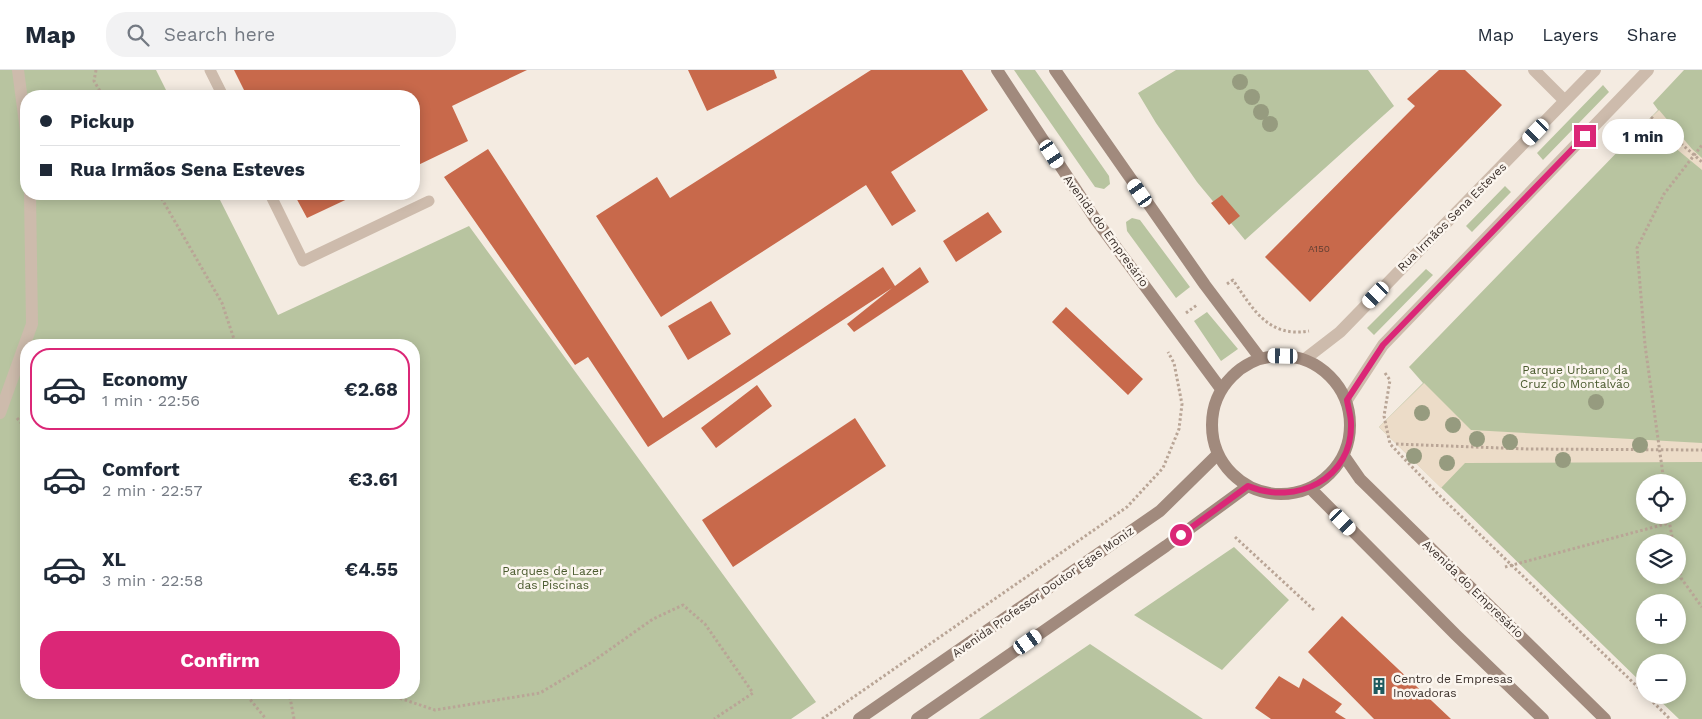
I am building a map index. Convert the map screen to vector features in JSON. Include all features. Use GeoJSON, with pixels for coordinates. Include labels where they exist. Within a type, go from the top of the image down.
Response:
{"type":"FeatureCollection","features":[{"type":"Feature","properties":{"kind":"main road","name":"Avenida do Empresário"},"geometry":{"type":"LineString","coordinates":[[997,70],[1096,220],[1222,389]]}},
{"type":"Feature","properties":{"kind":"main road"},"geometry":{"type":"LineString","coordinates":[[1054,70],[1205,285],[1260,358]]}},
{"type":"Feature","properties":{"kind":"main road"},"geometry":{"type":"LineString","coordinates":[[1295,356],[1317,364],[1335,380],[1347,400],[1351,423],[1348,445],[1344,456],[1339,465],[1323,481],[1310,488],[1281,494],[1248,486],[1223,464],[1218,454],[1214,443],[1212,420],[1217,397],[1230,378],[1248,363],[1260,358],[1295,356]]}},
{"type":"Feature","properties":{"kind":"main road","name":"Avenida Professor Doutor Egas Moniz"},"geometry":{"type":"LineString","coordinates":[[859,719],[1160,511],[1218,454]]}},
{"type":"Feature","properties":{"kind":"main road","name":"Avenida do Empresário"},"geometry":{"type":"LineString","coordinates":[[1344,456],[1360,479],[1605,719]]}},
{"type":"Feature","properties":{"kind":"main road"},"geometry":{"type":"LineString","coordinates":[[917,719],[1166,546],[1248,486]]}},
{"type":"Feature","properties":{"kind":"main road"},"geometry":{"type":"LineString","coordinates":[[1310,488],[1456,635],[1543,719]]}},
{"type":"Feature","properties":{"kind":"street"},"geometry":{"type":"LineString","coordinates":[[18,70],[21,90]]}},
{"type":"Feature","properties":{"kind":"street"},"geometry":{"type":"LineString","coordinates":[[1534,70],[1565,102]]}},
{"type":"Feature","properties":{"kind":"street","name":"Rua Irmãos Sena Esteves"},"geometry":{"type":"LineString","coordinates":[[1305,359],[1340,332],[1595,70]]}},
{"type":"Feature","properties":{"kind":"street"},"geometry":{"type":"LineString","coordinates":[[1347,400],[1383,345],[1648,70]]}},
{"type":"Feature","properties":{"kind":"street"},"geometry":{"type":"LineString","coordinates":[[27,339],[32,324],[30,200]]}},
{"type":"Feature","properties":{"kind":"street"},"geometry":{"type":"LineString","coordinates":[[0,413],[20,357]]}},
{"type":"Feature","properties":{"kind":"lane"},"geometry":{"type":"LineString","coordinates":[[210,70],[220,90]]}},
{"type":"Feature","properties":{"kind":"lane"},"geometry":{"type":"LineString","coordinates":[[273,200],[303,261],[429,201]]}},
{"type":"Feature","properties":{"kind":"path"},"geometry":{"type":"LineString","coordinates":[[96,70],[94,81],[99,90]]}},
{"type":"Feature","properties":{"kind":"path"},"geometry":{"type":"LineString","coordinates":[[1651,117],[1702,162]]}},
{"type":"Feature","properties":{"kind":"path"},"geometry":{"type":"LineString","coordinates":[[1663,474],[1644,345],[1636,248],[1664,194],[1702,145]]}},
{"type":"Feature","properties":{"kind":"path"},"geometry":{"type":"LineString","coordinates":[[162,200],[222,303],[234,339]]}},
{"type":"Feature","properties":{"kind":"path"},"geometry":{"type":"LineString","coordinates":[[1225,285],[1233,280],[1263,320],[1276,329],[1296,333],[1315,330]]}},
{"type":"Feature","properties":{"kind":"path"},"geometry":{"type":"LineString","coordinates":[[1185,314],[1200,304]]}},
{"type":"Feature","properties":{"kind":"path"},"geometry":{"type":"LineString","coordinates":[[822,719],[1127,507],[1163,468],[1179,429],[1182,404],[1174,363],[1166,349]]}},
{"type":"Feature","properties":{"kind":"path"},"geometry":{"type":"LineString","coordinates":[[1382,371],[1390,380],[1384,416],[1390,444],[1438,494],[1636,686]]}},
{"type":"Feature","properties":{"kind":"path"},"geometry":{"type":"LineString","coordinates":[[1396,444],[1659,451],[1702,450]]}},
{"type":"Feature","properties":{"kind":"path"},"geometry":{"type":"LineString","coordinates":[[1505,567],[1665,524]]}},
{"type":"Feature","properties":{"kind":"path"},"geometry":{"type":"LineString","coordinates":[[1236,536],[1314,610]]}},
{"type":"Feature","properties":{"kind":"path"},"geometry":{"type":"LineString","coordinates":[[1685,584],[1702,607]]}},
{"type":"Feature","properties":{"kind":"path"},"geometry":{"type":"LineString","coordinates":[[401,699],[435,710],[540,692],[592,662],[653,619],[683,605],[705,624],[753,692],[714,719]]}},
{"type":"Feature","properties":{"kind":"path"},"geometry":{"type":"LineString","coordinates":[[250,699],[266,719]]}},
{"type":"Feature","properties":{"kind":"path"},"geometry":{"type":"LineString","coordinates":[[290,699],[294,719]]}},
{"type":"Feature","properties":{"kind":"path"},"geometry":{"type":"LineString","coordinates":[[1654,704],[1670,719]]}},
{"type":"Feature","properties":{"kind":"green space","name":"Parques de Lazer das Piscinas"},"geometry":{"type":"Polygon","coordinates":[[[0,70],[156,70],[166,90],[20,90],[20,200],[220,200],[278,315],[469,226],[816,702],[791,719],[0,719],[0,70]]]}},
{"type":"Feature","properties":{"kind":"green space"},"geometry":{"type":"Polygon","coordinates":[[[1014,70],[1035,70],[1109,176],[1110,184],[1104,189],[1095,187],[1014,70]]]}},
{"type":"Feature","properties":{"kind":"green space"},"geometry":{"type":"Polygon","coordinates":[[[1176,70],[1368,70],[1394,106],[1245,240],[1197,182],[1156,123],[1138,93],[1176,70]]]}},
{"type":"Feature","properties":{"kind":"green space","name":"Parque Urbano da Cruz do Montalvão"},"geometry":{"type":"Polygon","coordinates":[[[1684,70],[1702,70],[1702,719],[1679,719],[1663,704],[1686,704],[1686,654],[1636,654],[1636,677],[1379,427],[1423,383],[1409,367],[1658,110],[1653,103],[1684,70]]]}},
{"type":"Feature","properties":{"kind":"green space"},"geometry":{"type":"Polygon","coordinates":[[[1603,85],[1609,92],[1543,160],[1537,153],[1603,85]]]}},
{"type":"Feature","properties":{"kind":"green space"},"geometry":{"type":"Polygon","coordinates":[[[1505,186],[1511,192],[1472,232],[1466,226],[1505,186]]]}},
{"type":"Feature","properties":{"kind":"green space"},"geometry":{"type":"Polygon","coordinates":[[[1132,218],[1140,220],[1190,287],[1176,298],[1127,231],[1126,222],[1132,218]]]}},
{"type":"Feature","properties":{"kind":"green space"},"geometry":{"type":"Polygon","coordinates":[[[1426,269],[1433,275],[1374,335],[1367,328],[1426,269]]]}},
{"type":"Feature","properties":{"kind":"green space"},"geometry":{"type":"Polygon","coordinates":[[[1207,312],[1238,349],[1221,361],[1194,321],[1207,312]]]}},
{"type":"Feature","properties":{"kind":"green space"},"geometry":{"type":"Polygon","coordinates":[[[1234,547],[1289,600],[1222,670],[1134,615],[1234,547]]]}},
{"type":"Feature","properties":{"kind":"green space"},"geometry":{"type":"Polygon","coordinates":[[[1090,644],[1203,719],[979,719],[1090,644]]]}},
{"type":"Feature","properties":{"kind":"shaded area"},"geometry":{"type":"Polygon","coordinates":[[[1659,110],[1702,158],[1702,170],[1645,123],[1659,110]]]}},
{"type":"Feature","properties":{"kind":"shaded area"},"geometry":{"type":"Polygon","coordinates":[[[1424,383],[1471,430],[1702,443],[1702,462],[1465,463],[1441,488],[1379,427],[1424,383]]]}},
{"type":"Feature","properties":{"kind":"building"},"geometry":{"type":"Polygon","coordinates":[[[234,70],[527,70],[452,106],[468,141],[420,164],[420,90],[244,90],[234,70]]]}},
{"type":"Feature","properties":{"kind":"building"},"geometry":{"type":"Polygon","coordinates":[[[688,70],[774,70],[777,78],[707,111],[688,70]]]}},
{"type":"Feature","properties":{"kind":"building"},"geometry":{"type":"Polygon","coordinates":[[[871,70],[962,70],[988,110],[891,172],[916,211],[892,226],[866,185],[661,317],[596,216],[657,177],[670,198],[871,70]]]}},
{"type":"Feature","properties":{"kind":"building"},"geometry":{"type":"Polygon","coordinates":[[[1439,70],[1465,70],[1502,105],[1310,302],[1265,257],[1415,106],[1407,99],[1439,70]]]}},
{"type":"Feature","properties":{"kind":"building"},"geometry":{"type":"Polygon","coordinates":[[[488,149],[663,418],[883,267],[895,286],[920,267],[929,282],[854,332],[847,324],[892,288],[648,447],[588,357],[575,365],[444,177],[488,149]]]}},
{"type":"Feature","properties":{"kind":"building"},"geometry":{"type":"Polygon","coordinates":[[[1222,195],[1240,216],[1229,225],[1211,203],[1222,195]]]}},
{"type":"Feature","properties":{"kind":"building"},"geometry":{"type":"Polygon","coordinates":[[[297,200],[345,200],[307,218],[297,200]]]}},
{"type":"Feature","properties":{"kind":"building"},"geometry":{"type":"Polygon","coordinates":[[[988,212],[1002,232],[956,262],[943,241],[988,212]]]}},
{"type":"Feature","properties":{"kind":"building"},"geometry":{"type":"Polygon","coordinates":[[[711,301],[731,334],[688,360],[668,326],[711,301]]]}},
{"type":"Feature","properties":{"kind":"building"},"geometry":{"type":"Polygon","coordinates":[[[1066,307],[1143,379],[1128,395],[1052,322],[1066,307]]]}},
{"type":"Feature","properties":{"kind":"building"},"geometry":{"type":"Polygon","coordinates":[[[757,385],[772,406],[716,448],[701,428],[757,385]]]}},
{"type":"Feature","properties":{"kind":"building"},"geometry":{"type":"Polygon","coordinates":[[[855,418],[886,466],[733,567],[702,520],[855,418]]]}},
{"type":"Feature","properties":{"kind":"building","name":"Centro de Empresas Inovadoras"},"geometry":{"type":"Polygon","coordinates":[[[1342,616],[1451,719],[1374,719],[1308,652],[1342,616]]]}},
{"type":"Feature","properties":{"kind":"building"},"geometry":{"type":"Polygon","coordinates":[[[1279,676],[1299,688],[1303,678],[1342,704],[1335,712],[1346,719],[1271,719],[1255,708],[1279,676]]]}},
{"type":"Feature","properties":{"kind":"place","name":"Centro de Empresas Inovadoras"},"geometry":{"type":"Point","coordinates":[1379,686]}},
{"type":"Feature","properties":{"kind":"route"},"geometry":{"type":"LineString","coordinates":[[1181,535],[1248,486],[1281,494],[1303,491],[1323,481],[1339,465],[1348,445],[1351,423],[1347,400],[1379,350],[1585,136]]}}]}
